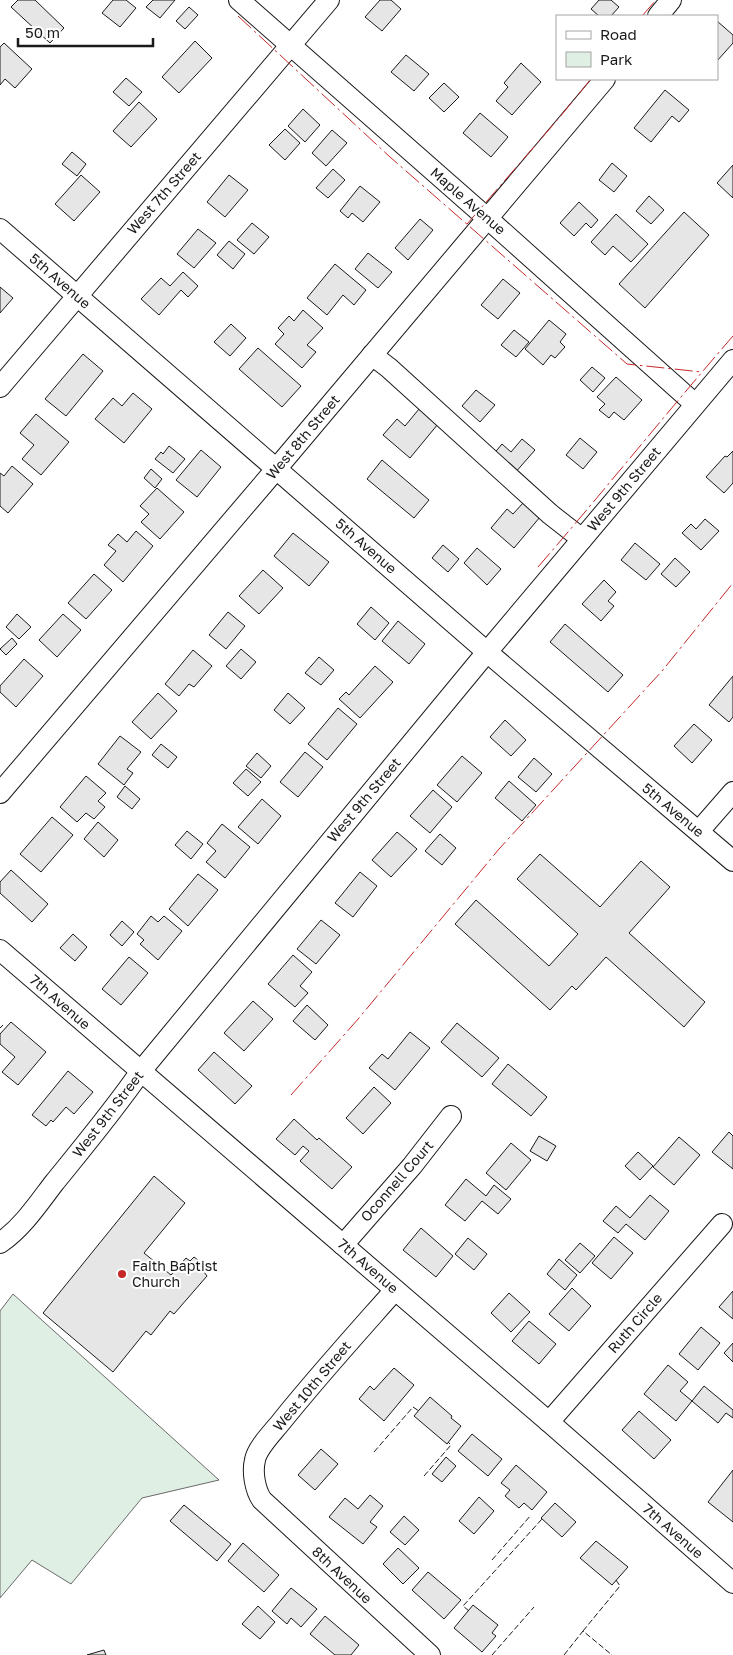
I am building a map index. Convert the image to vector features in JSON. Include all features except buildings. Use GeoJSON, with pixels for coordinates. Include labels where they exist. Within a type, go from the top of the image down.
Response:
{"type":"FeatureCollection","features":[{"type":"Feature","properties":{"kind":"street","name":"Maple Avenue"},"geometry":{"type":"LineString","coordinates":[[239,0],[695,404]]}},
{"type":"Feature","properties":{"kind":"street","name":"West 7th Street"},"geometry":{"type":"LineString","coordinates":[[0,387],[329,0]]}},
{"type":"Feature","properties":{"kind":"street"},"geometry":{"type":"LineString","coordinates":[[659,15],[671,0]]}},
{"type":"Feature","properties":{"kind":"street","name":"West 8th Street"},"geometry":{"type":"LineString","coordinates":[[0,793],[604,80]]}},
{"type":"Feature","properties":{"kind":"street","name":"5th Avenue"},"geometry":{"type":"LineString","coordinates":[[0,229],[487,652],[699,831],[733,862]]}},
{"type":"Feature","properties":{"kind":"street"},"geometry":{"type":"LineString","coordinates":[[372,355],[396,373],[543,508],[582,539]]}},
{"type":"Feature","properties":{"kind":"street","name":"West 9th Street"},"geometry":{"type":"LineString","coordinates":[[0,1242],[7,1238],[25,1220],[118,1104],[141,1071],[487,652],[733,360]]}},
{"type":"Feature","properties":{"kind":"street"},"geometry":{"type":"LineString","coordinates":[[699,831],[733,792]]}},
{"type":"Feature","properties":{"kind":"street","name":"7th Avenue"},"geometry":{"type":"LineString","coordinates":[[0,950],[549,1422],[733,1583]]}},
{"type":"Feature","properties":{"kind":"street","name":"Oconnell Court"},"geometry":{"type":"LineString","coordinates":[[343,1245],[412,1166],[451,1116]]}},
{"type":"Feature","properties":{"kind":"street","name":"Ruth Circle"},"geometry":{"type":"LineString","coordinates":[[549,1422],[722,1224]]}},
{"type":"Feature","properties":{"kind":"street","name":"West 10th Street"},"geometry":{"type":"LineString","coordinates":[[257,1493],[254,1473],[255,1459],[263,1445],[301,1397],[396,1290]]}},
{"type":"Feature","properties":{"kind":"street","name":"8th Avenue"},"geometry":{"type":"LineString","coordinates":[[257,1493],[262,1500],[430,1655]]}},
{"type":"Feature","properties":{"kind":"green space"},"geometry":{"type":"Polygon","coordinates":[[[13,1294],[219,1480],[142,1498],[71,1584],[32,1560],[0,1598],[0,1311],[13,1294]]]}},
{"type":"Feature","properties":{"kind":"fence"},"geometry":{"type":"LineString","coordinates":[[0,1028],[3,1025]]}},
{"type":"Feature","properties":{"kind":"fence"},"geometry":{"type":"LineString","coordinates":[[374,1452],[413,1407],[419,1411]]}},
{"type":"Feature","properties":{"kind":"fence"},"geometry":{"type":"LineString","coordinates":[[424,1476],[451,1445],[448,1442]]}},
{"type":"Feature","properties":{"kind":"fence"},"geometry":{"type":"LineString","coordinates":[[492,1560],[531,1515]]}},
{"type":"Feature","properties":{"kind":"fence"},"geometry":{"type":"LineString","coordinates":[[469,1611],[463,1606],[542,1519]]}},
{"type":"Feature","properties":{"kind":"fence"},"geometry":{"type":"LineString","coordinates":[[583,1631],[620,1586],[616,1580]]}},
{"type":"Feature","properties":{"kind":"fence"},"geometry":{"type":"LineString","coordinates":[[492,1655],[534,1607]]}},
{"type":"Feature","properties":{"kind":"fence"},"geometry":{"type":"LineString","coordinates":[[564,1655],[583,1631],[612,1655]]}},
{"type":"Feature","properties":{"kind":"power"},"geometry":{"type":"LineString","coordinates":[[643,15],[656,0]]}},
{"type":"Feature","properties":{"kind":"power"},"geometry":{"type":"LineString","coordinates":[[238,16],[390,157],[627,364],[702,372]]}},
{"type":"Feature","properties":{"kind":"power"},"geometry":{"type":"LineString","coordinates":[[467,224],[590,80]]}},
{"type":"Feature","properties":{"kind":"power"},"geometry":{"type":"LineString","coordinates":[[538,567],[733,336]]}},
{"type":"Feature","properties":{"kind":"power"},"geometry":{"type":"LineString","coordinates":[[291,1095],[359,1018],[499,849],[662,671],[733,583]]}},
{"type":"Feature","properties":{"kind":"place","name":"Faith Baptist Church"},"geometry":{"type":"Point","coordinates":[122,1274]}}]}
